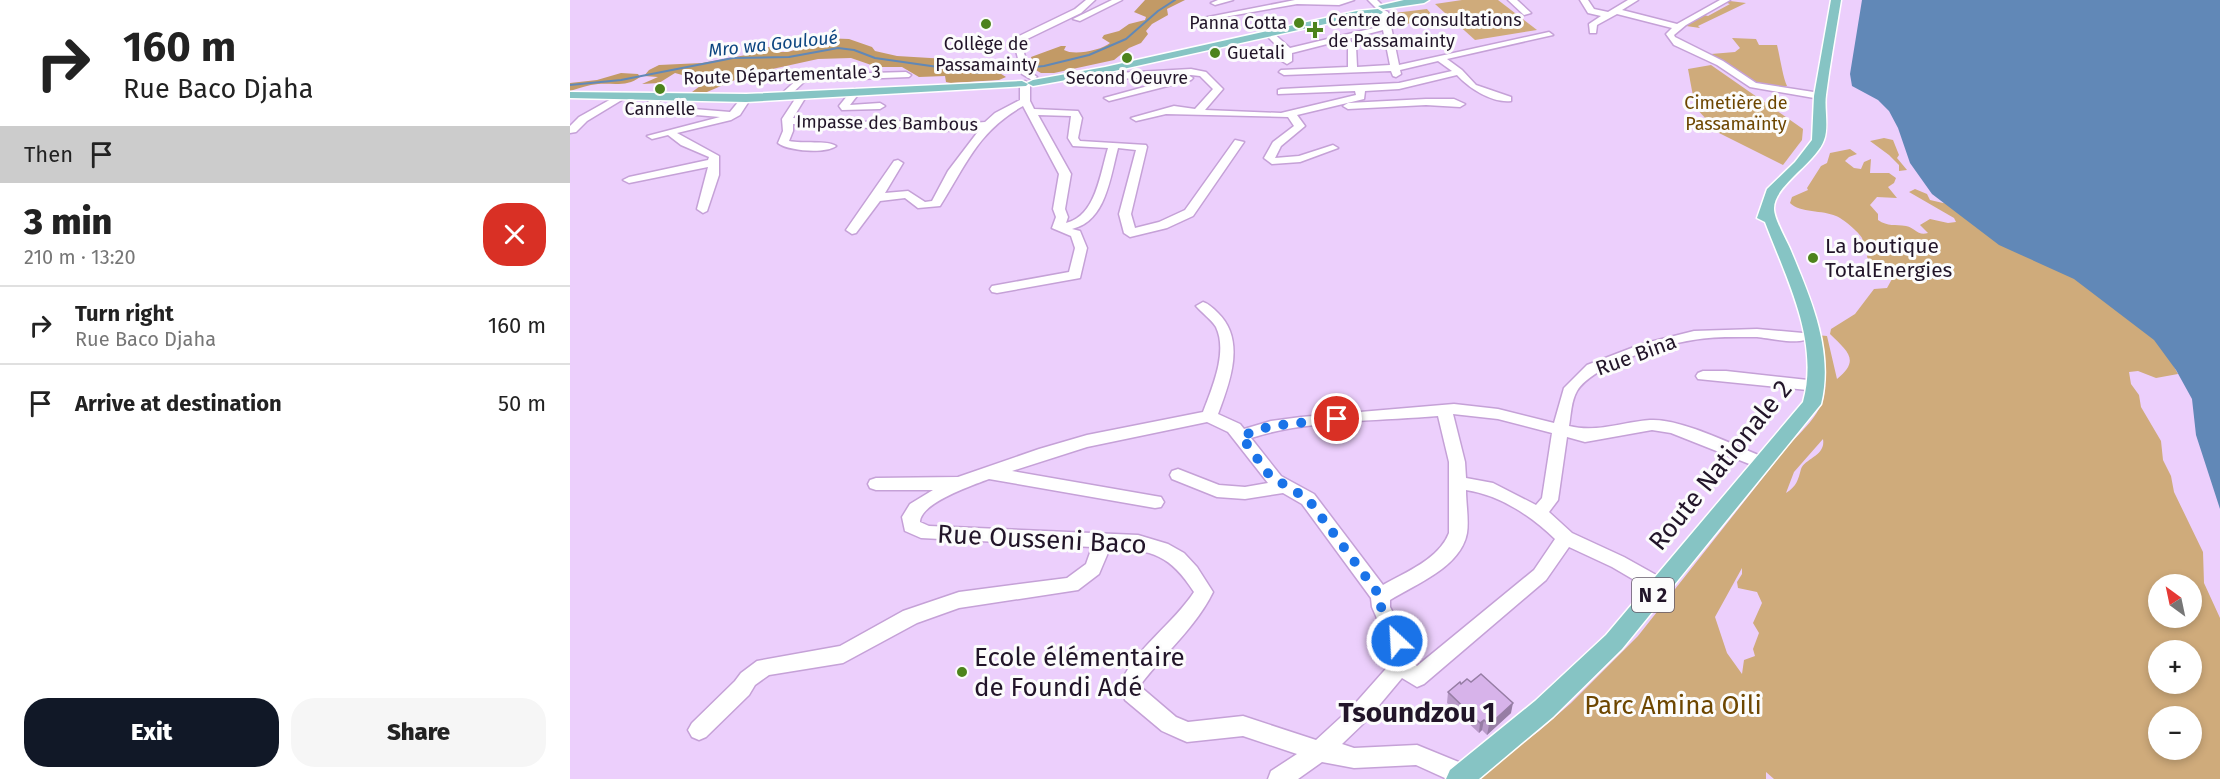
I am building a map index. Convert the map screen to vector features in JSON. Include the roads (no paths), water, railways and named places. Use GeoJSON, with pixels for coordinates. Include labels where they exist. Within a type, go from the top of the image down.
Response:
{"type":"FeatureCollection","features":[{"type":"Feature","properties":{"kind":"main road","name":"Route Départementale 3"},"geometry":{"type":"LineString","coordinates":[[570,95],[746,98],[994,84],[1059,77],[1089,73],[1424,0]]}},
{"type":"Feature","properties":{"kind":"main road"},"geometry":{"type":"LineString","coordinates":[[1766,207],[1774,189],[1805,160],[1818,140],[1820,96],[1836,0]]}},
{"type":"Feature","properties":{"kind":"main road","name":"Route Nationale 2"},"geometry":{"type":"LineString","coordinates":[[1766,207],[1764,216],[1768,239],[1803,337],[1817,386]]}},
{"type":"Feature","properties":{"kind":"main road","name":"Route Nationale 2"},"geometry":{"type":"LineString","coordinates":[[1461,777],[1544,710],[1614,642],[1762,463],[1809,410],[1815,397],[1819,372],[1816,354],[1802,303],[1766,207]]}},
{"type":"Feature","properties":{"kind":"main road","name":"N 2"},"geometry":{"type":"LineString","coordinates":[[1783,278],[1802,303]]}},
{"type":"Feature","properties":{"kind":"street"},"geometry":{"type":"LineString","coordinates":[[1058,228],[1062,217],[1059,209],[1065,174],[1025,101],[1027,79],[1016,42],[1078,11],[1091,0]]}},
{"type":"Feature","properties":{"kind":"street"},"geometry":{"type":"LineString","coordinates":[[1057,22],[1074,20],[1118,0]]}},
{"type":"Feature","properties":{"kind":"street"},"geometry":{"type":"LineString","coordinates":[[1215,3],[1229,0]]}},
{"type":"Feature","properties":{"kind":"street"},"geometry":{"type":"LineString","coordinates":[[1202,19],[1279,4],[1311,1],[1339,3],[1350,0]]}},
{"type":"Feature","properties":{"kind":"street"},"geometry":{"type":"LineString","coordinates":[[1512,0],[1527,13]]}},
{"type":"Feature","properties":{"kind":"street"},"geometry":{"type":"LineString","coordinates":[[1584,0],[1592,11],[1613,13],[1679,27]]}},
{"type":"Feature","properties":{"kind":"street"},"geometry":{"type":"LineString","coordinates":[[1593,31],[1593,24],[1634,0]]}},
{"type":"Feature","properties":{"kind":"street"},"geometry":{"type":"LineString","coordinates":[[1726,0],[1679,27],[1670,34],[1671,38],[1677,44],[1720,63],[1745,81],[1773,90],[1820,96]]}},
{"type":"Feature","properties":{"kind":"street"},"geometry":{"type":"LineString","coordinates":[[1380,8],[1387,27],[1399,86]]}},
{"type":"Feature","properties":{"kind":"street"},"geometry":{"type":"LineString","coordinates":[[1288,51],[1387,27]]}},
{"type":"Feature","properties":{"kind":"street"},"geometry":{"type":"LineString","coordinates":[[1268,33],[1288,51]]}},
{"type":"Feature","properties":{"kind":"street"},"geometry":{"type":"LineString","coordinates":[[1284,72],[1396,68],[1549,35]]}},
{"type":"Feature","properties":{"kind":"street"},"geometry":{"type":"LineString","coordinates":[[1340,38],[1352,46],[1353,70]]}},
{"type":"Feature","properties":{"kind":"street"},"geometry":{"type":"LineString","coordinates":[[1288,51],[1284,72],[1284,106],[1300,126],[1277,144],[1269,158],[1272,161],[1300,159],[1333,148]]}},
{"type":"Feature","properties":{"kind":"street"},"geometry":{"type":"LineString","coordinates":[[1440,58],[1459,72],[1473,87],[1508,99]]}},
{"type":"Feature","properties":{"kind":"street"},"geometry":{"type":"LineString","coordinates":[[849,76],[860,64]]}},
{"type":"Feature","properties":{"kind":"street"},"geometry":{"type":"LineString","coordinates":[[1089,73],[1098,76],[1179,72],[1203,74],[1218,88],[1197,113]]}},
{"type":"Feature","properties":{"kind":"street"},"geometry":{"type":"LineString","coordinates":[[1284,106],[1360,89],[1399,86],[1459,72]]}},
{"type":"Feature","properties":{"kind":"street"},"geometry":{"type":"LineString","coordinates":[[1109,98],[1203,74]]}},
{"type":"Feature","properties":{"kind":"street"},"geometry":{"type":"LineString","coordinates":[[784,96],[802,78],[906,75]]}},
{"type":"Feature","properties":{"kind":"street"},"geometry":{"type":"LineString","coordinates":[[1333,105],[1361,97],[1360,89]]}},
{"type":"Feature","properties":{"kind":"street"},"geometry":{"type":"LineString","coordinates":[[855,92],[844,106],[846,108],[880,106]]}},
{"type":"Feature","properties":{"kind":"street"},"geometry":{"type":"LineString","coordinates":[[802,95],[787,121],[788,131],[783,144],[803,147],[831,146]]}},
{"type":"Feature","properties":{"kind":"street"},"geometry":{"type":"LineString","coordinates":[[572,130],[583,120],[622,96]]}},
{"type":"Feature","properties":{"kind":"street"},"geometry":{"type":"LineString","coordinates":[[658,96],[653,102],[652,109],[736,113]]}},
{"type":"Feature","properties":{"kind":"street"},"geometry":{"type":"LineString","coordinates":[[652,136],[736,113],[746,98]]}},
{"type":"Feature","properties":{"kind":"street"},"geometry":{"type":"LineString","coordinates":[[1136,118],[1208,100]]}},
{"type":"Feature","properties":{"kind":"street"},"geometry":{"type":"LineString","coordinates":[[1166,111],[1197,113],[1284,106],[1368,106],[1455,100],[1460,104]]}},
{"type":"Feature","properties":{"kind":"street"},"geometry":{"type":"LineString","coordinates":[[876,198],[908,194],[922,206],[936,204],[954,171],[988,125],[999,115],[1025,101]]}},
{"type":"Feature","properties":{"kind":"street"},"geometry":{"type":"LineString","coordinates":[[1033,112],[1074,113],[1077,118],[1073,138],[1077,144],[1142,147],[1125,214],[1130,233],[1162,225],[1189,213],[1239,142]]}},
{"type":"Feature","properties":{"kind":"street","name":"Impasse des Bambous"},"geometry":{"type":"LineString","coordinates":[[787,121],[870,125],[943,123],[942,128],[988,125]]}},
{"type":"Feature","properties":{"kind":"street"},"geometry":{"type":"LineString","coordinates":[[671,132],[673,136],[714,156],[713,175],[703,209]]}},
{"type":"Feature","properties":{"kind":"street"},"geometry":{"type":"LineString","coordinates":[[1058,228],[1081,223],[1095,208],[1114,145]]}},
{"type":"Feature","properties":{"kind":"street"},"geometry":{"type":"LineString","coordinates":[[629,180],[714,162]]}},
{"type":"Feature","properties":{"kind":"street"},"geometry":{"type":"LineString","coordinates":[[852,230],[898,163]]}},
{"type":"Feature","properties":{"kind":"street"},"geometry":{"type":"LineString","coordinates":[[997,290],[1075,275],[1081,248],[1076,234],[1058,228]]}},
{"type":"Feature","properties":{"kind":"street"},"geometry":{"type":"LineString","coordinates":[[1203,306],[1222,325],[1227,338],[1227,354],[1209,416],[1234,428],[1270,476],[1308,499],[1380,596],[1381,607],[1397,641],[1401,665],[1417,678],[1540,575],[1566,538]]}},
{"type":"Feature","properties":{"kind":"street","name":"Rue Bina"},"geometry":{"type":"LineString","coordinates":[[1538,514],[1550,500],[1558,431],[1571,388],[1592,368],[1647,347],[1694,335],[1757,333],[1803,337]]}},
{"type":"Feature","properties":{"kind":"street"},"geometry":{"type":"LineString","coordinates":[[1703,376],[1726,376],[1817,386]]}},
{"type":"Feature","properties":{"kind":"street"},"geometry":{"type":"LineString","coordinates":[[1241,436],[1271,426],[1301,422],[1444,410],[1481,411],[1585,436],[1652,425],[1673,428],[1762,463]]}},
{"type":"Feature","properties":{"kind":"street"},"geometry":{"type":"LineString","coordinates":[[1380,596],[1436,563],[1452,546],[1458,533],[1457,462],[1444,410]]}},
{"type":"Feature","properties":{"kind":"street","name":"Rue Ousseni Baco"},"geometry":{"type":"LineString","coordinates":[[1209,416],[1087,441],[960,483],[929,499],[916,509],[911,517],[911,526],[927,533],[1138,542],[1160,547],[1182,560],[1204,592],[1188,617],[1149,657],[1131,682],[1132,693],[1169,724],[1187,732],[1243,726],[1319,751],[1354,758],[1417,755],[1461,777]]}},
{"type":"Feature","properties":{"kind":"street"},"geometry":{"type":"LineString","coordinates":[[989,473],[1155,502]]}},
{"type":"Feature","properties":{"kind":"street"},"geometry":{"type":"LineString","coordinates":[[1178,475],[1206,484],[1217,491],[1245,494],[1286,486]]}},
{"type":"Feature","properties":{"kind":"street"},"geometry":{"type":"LineString","coordinates":[[876,484],[960,483]]}},
{"type":"Feature","properties":{"kind":"street"},"geometry":{"type":"LineString","coordinates":[[1458,483],[1488,487],[1538,514],[1566,538],[1618,562],[1660,586]]}},
{"type":"Feature","properties":{"kind":"street"},"geometry":{"type":"LineString","coordinates":[[699,730],[742,688],[748,679],[764,667],[843,654],[910,617],[959,600],[1071,585],[1094,568],[1103,541]]}},
{"type":"Feature","properties":{"kind":"street"},"geometry":{"type":"LineString","coordinates":[[1279,779],[1319,751],[1359,714],[1401,665]]}},
{"type":"Feature","properties":{"kind":"water"},"geometry":{"type":"Polygon","coordinates":[[[1862,0],[2220,0],[2220,509],[2196,435],[2192,399],[2176,370],[2154,340],[2074,279],[1999,245],[1932,194],[1910,163],[1898,128],[1889,111],[1878,100],[1852,86],[1850,74],[1862,0]]]}},
{"type":"Feature","properties":{"kind":"waterway","name":"Mro wa Gouloué"},"geometry":{"type":"LineString","coordinates":[[570,85],[621,80],[733,58],[789,57],[838,48],[854,50],[875,58],[980,73],[1044,66],[1089,55],[1126,39],[1158,11],[1175,0]]}},
{"type":"Feature","properties":{"kind":"place","name":"Panna Cotta"},"geometry":{"type":"Point","coordinates":[1299,23]}},
{"type":"Feature","properties":{"kind":"place","name":"Collège de Passamainty"},"geometry":{"type":"Point","coordinates":[986,24]}},
{"type":"Feature","properties":{"kind":"place","name":"Centre de consultations de Passamainty"},"geometry":{"type":"Point","coordinates":[1315,30]}},
{"type":"Feature","properties":{"kind":"place","name":"Guetali"},"geometry":{"type":"Point","coordinates":[1215,53]}},
{"type":"Feature","properties":{"kind":"place","name":"Second Oeuvre"},"geometry":{"type":"Point","coordinates":[1127,58]}},
{"type":"Feature","properties":{"kind":"place","name":"Cannelle"},"geometry":{"type":"Point","coordinates":[660,89]}},
{"type":"Feature","properties":{"kind":"place","name":"La boutique TotalEnergies"},"geometry":{"type":"Point","coordinates":[1813,258]}},
{"type":"Feature","properties":{"kind":"place","name":"Ecole élémentaire de Foundi Adé"},"geometry":{"type":"Point","coordinates":[962,672]}},
{"type":"Feature","properties":{"kind":"district","name":"Tsoundzou 1"},"geometry":{"type":"Point","coordinates":[1417,712]}},
{"type":"Feature","properties":{"kind":"park label","name":"Cimetière de Passamaïnty"},"geometry":{"type":"Point","coordinates":[1736,113]}},
{"type":"Feature","properties":{"kind":"park label","name":"Parc Amina Oili"},"geometry":{"type":"Point","coordinates":[1673,705]}}]}
